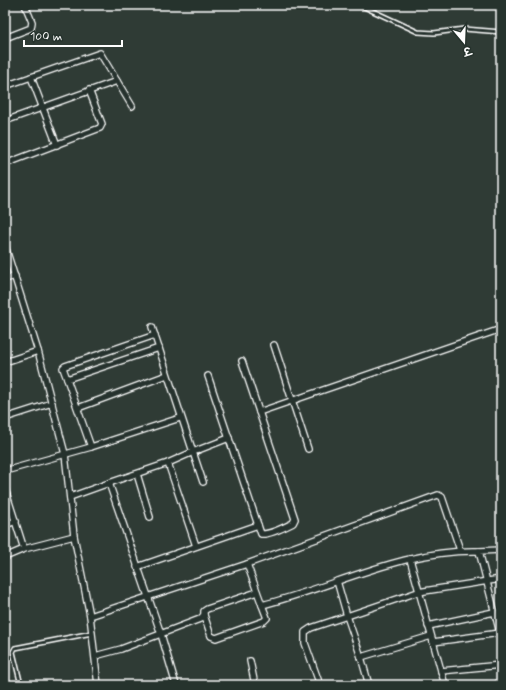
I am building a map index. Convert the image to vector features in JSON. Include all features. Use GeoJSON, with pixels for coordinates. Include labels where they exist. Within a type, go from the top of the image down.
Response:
{"type":"FeatureCollection","features":[{"type":"Feature","properties":{"kind":"street"},"geometry":{"type":"LineString","coordinates":[[5,38],[31,28],[32,22],[25,5]]}},
{"type":"Feature","properties":{"kind":"street"},"geometry":{"type":"LineString","coordinates":[[5,86],[99,52],[102,54],[132,106]]}},
{"type":"Feature","properties":{"kind":"street"},"geometry":{"type":"LineString","coordinates":[[31,77],[56,145]]}},
{"type":"Feature","properties":{"kind":"street"},"geometry":{"type":"LineString","coordinates":[[5,121],[117,81]]}},
{"type":"Feature","properties":{"kind":"street"},"geometry":{"type":"LineString","coordinates":[[5,164],[98,130],[101,126],[89,90]]}},
{"type":"Feature","properties":{"kind":"street"},"geometry":{"type":"LineString","coordinates":[[5,246],[38,351],[65,454],[74,536],[90,616],[98,685]]}},
{"type":"Feature","properties":{"kind":"street"},"geometry":{"type":"LineString","coordinates":[[5,279],[15,276]]}},
{"type":"Feature","properties":{"kind":"street"},"geometry":{"type":"LineString","coordinates":[[152,327],[180,418],[203,482]]}},
{"type":"Feature","properties":{"kind":"street"},"geometry":{"type":"LineString","coordinates":[[259,412],[501,329]]}},
{"type":"Feature","properties":{"kind":"street"},"geometry":{"type":"LineString","coordinates":[[91,447],[63,368],[154,335]]}},
{"type":"Feature","properties":{"kind":"street"},"geometry":{"type":"LineString","coordinates":[[274,345],[308,449]]}},
{"type":"Feature","properties":{"kind":"street"},"geometry":{"type":"LineString","coordinates":[[67,379],[159,348]]}},
{"type":"Feature","properties":{"kind":"street"},"geometry":{"type":"LineString","coordinates":[[5,362],[38,351]]}},
{"type":"Feature","properties":{"kind":"street"},"geometry":{"type":"LineString","coordinates":[[208,376],[261,534],[289,525],[293,523],[295,519],[242,361]]}},
{"type":"Feature","properties":{"kind":"street"},"geometry":{"type":"LineString","coordinates":[[78,408],[167,375]]}},
{"type":"Feature","properties":{"kind":"street"},"geometry":{"type":"LineString","coordinates":[[5,418],[52,403]]}},
{"type":"Feature","properties":{"kind":"street"},"geometry":{"type":"LineString","coordinates":[[5,471],[91,447],[180,418]]}},
{"type":"Feature","properties":{"kind":"street"},"geometry":{"type":"LineString","coordinates":[[70,497],[168,463],[229,438]]}},
{"type":"Feature","properties":{"kind":"street"},"geometry":{"type":"LineString","coordinates":[[168,463],[196,546]]}},
{"type":"Feature","properties":{"kind":"street"},"geometry":{"type":"LineString","coordinates":[[137,474],[150,516]]}},
{"type":"Feature","properties":{"kind":"street"},"geometry":{"type":"LineString","coordinates":[[109,483],[137,568],[161,634],[176,685]]}},
{"type":"Feature","properties":{"kind":"street"},"geometry":{"type":"LineString","coordinates":[[5,489],[24,549]]}},
{"type":"Feature","properties":{"kind":"street"},"geometry":{"type":"LineString","coordinates":[[90,616],[247,564],[438,495],[441,496],[444,503],[460,550]]}},
{"type":"Feature","properties":{"kind":"street"},"geometry":{"type":"LineString","coordinates":[[5,525],[16,521]]}},
{"type":"Feature","properties":{"kind":"street"},"geometry":{"type":"LineString","coordinates":[[137,568],[258,525]]}},
{"type":"Feature","properties":{"kind":"street"},"geometry":{"type":"LineString","coordinates":[[5,557],[24,549],[74,536]]}},
{"type":"Feature","properties":{"kind":"street"},"geometry":{"type":"LineString","coordinates":[[262,606],[410,559],[460,550],[501,550]]}},
{"type":"Feature","properties":{"kind":"street"},"geometry":{"type":"LineString","coordinates":[[362,657],[432,639],[500,635],[479,551]]}},
{"type":"Feature","properties":{"kind":"street"},"geometry":{"type":"LineString","coordinates":[[410,559],[418,592],[446,685]]}},
{"type":"Feature","properties":{"kind":"street"},"geometry":{"type":"LineString","coordinates":[[204,615],[211,636],[216,638],[264,621],[267,618],[247,564]]}},
{"type":"Feature","properties":{"kind":"street"},"geometry":{"type":"LineString","coordinates":[[320,685],[305,643],[305,632],[311,628],[418,592],[501,579]]}},
{"type":"Feature","properties":{"kind":"street"},"geometry":{"type":"LineString","coordinates":[[337,581],[347,616],[362,657],[369,685]]}},
{"type":"Feature","properties":{"kind":"street"},"geometry":{"type":"LineString","coordinates":[[95,656],[121,649],[200,619],[204,615],[204,611],[207,609],[257,592]]}},
{"type":"Feature","properties":{"kind":"street"},"geometry":{"type":"LineString","coordinates":[[428,626],[494,612]]}},
{"type":"Feature","properties":{"kind":"street"},"geometry":{"type":"LineString","coordinates":[[250,661],[255,685]]}},
{"type":"Feature","properties":{"kind":"street"},"geometry":{"type":"LineString","coordinates":[[441,671],[501,665]]}},
{"type":"Feature","properties":{"kind":"lane"},"geometry":{"type":"LineString","coordinates":[[360,5],[410,29],[426,33],[464,29],[501,32]]}},
{"type":"Feature","properties":{"kind":"lane"},"geometry":{"type":"LineString","coordinates":[[22,685],[13,652],[15,648],[92,632]]}}]}
